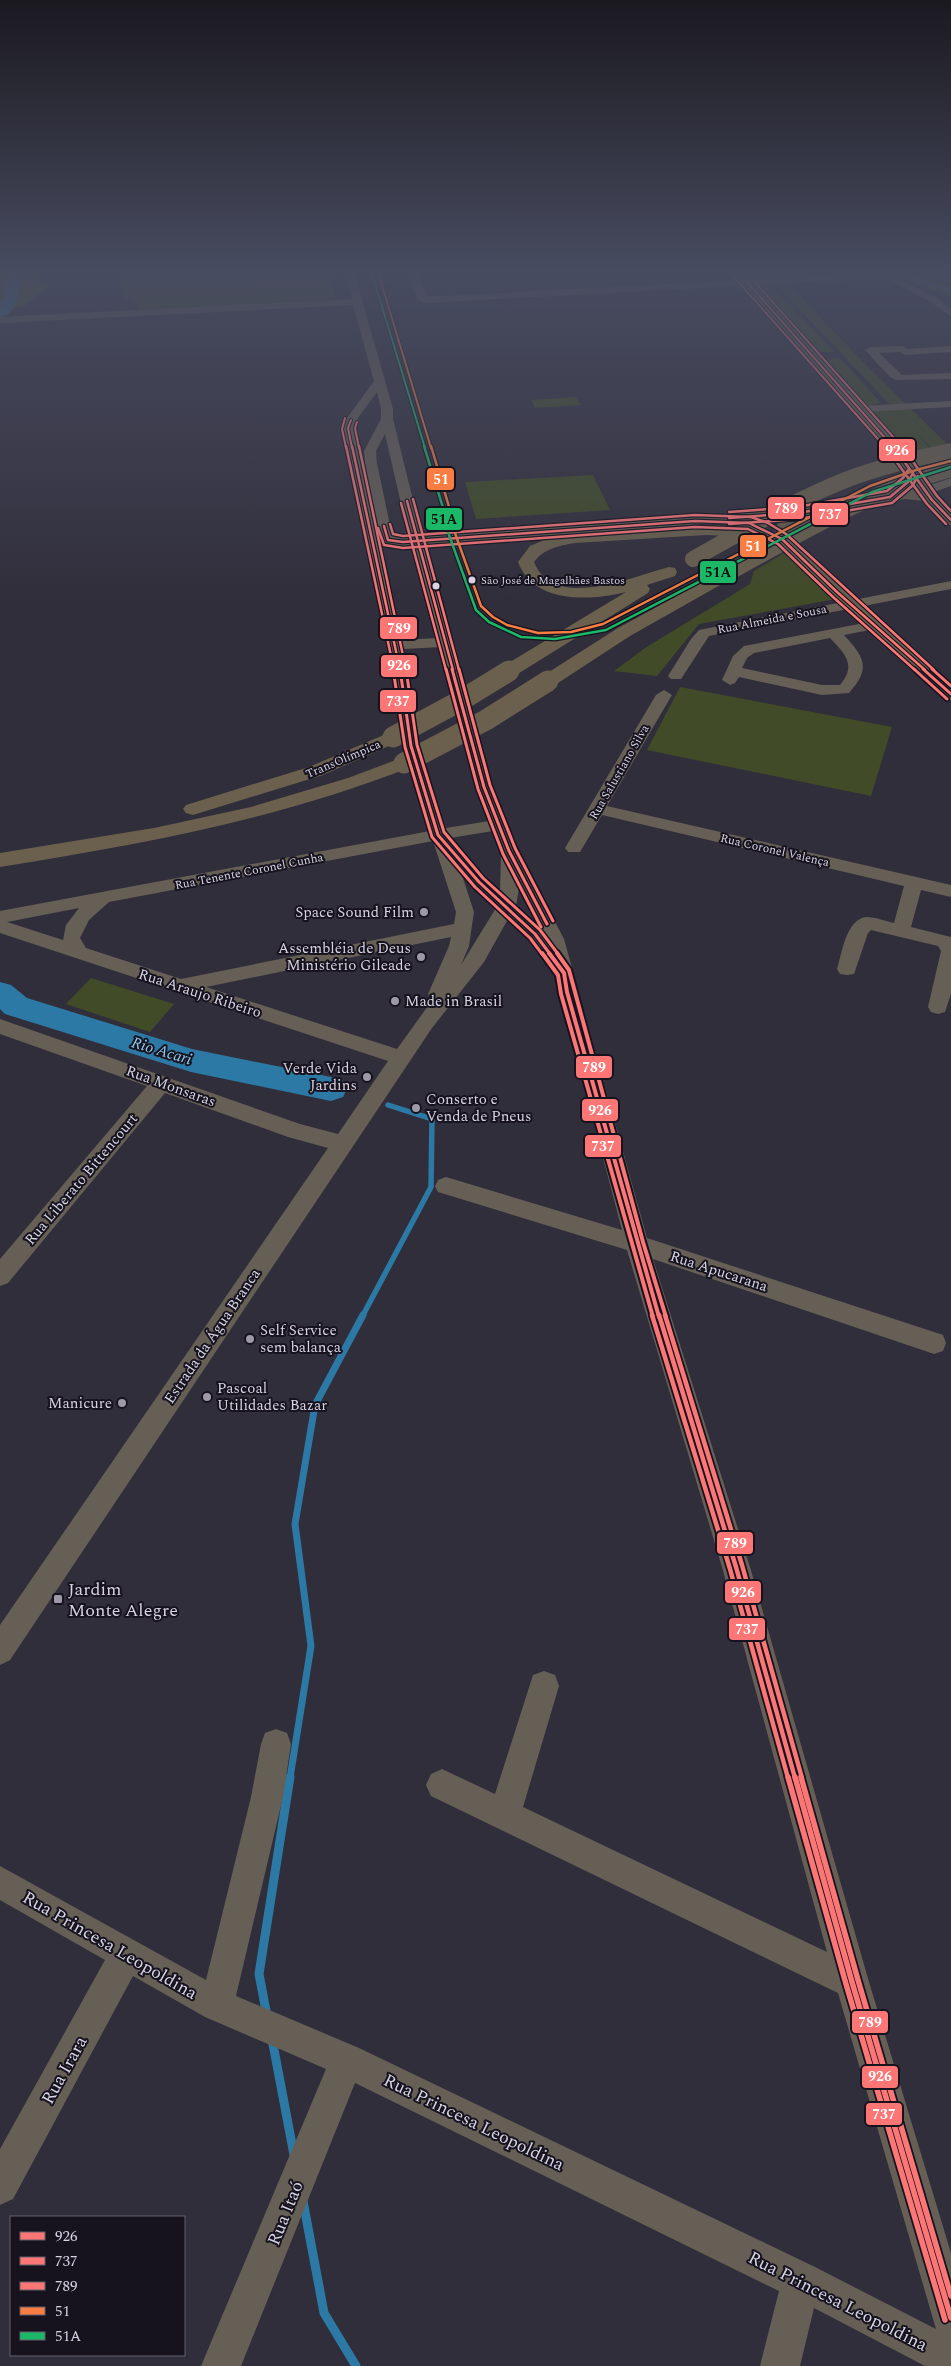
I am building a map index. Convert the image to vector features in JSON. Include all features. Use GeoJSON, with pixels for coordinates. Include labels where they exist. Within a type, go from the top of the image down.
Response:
{"type":"FeatureCollection","features":[{"type":"Feature","properties":{"kind":"highway","name":"TransOlímpica"},"geometry":{"type":"LineString","coordinates":[[0,845],[135,823],[218,803],[316,771],[394,737],[460,701],[669,572],[801,500],[835,485],[899,464],[951,451]]}},
{"type":"Feature","properties":{"kind":"highway","name":"TransOlímpica"},"geometry":{"type":"LineString","coordinates":[[0,860],[156,834],[272,809],[332,792],[404,763],[486,720],[624,632],[855,504],[900,484],[951,469]]}},
{"type":"Feature","properties":{"kind":"highway"},"geometry":{"type":"LineString","coordinates":[[669,572],[624,586],[586,592],[551,588],[538,581],[528,572],[526,562],[536,549],[550,543],[575,538],[706,530],[752,532],[782,539]]}},
{"type":"Feature","properties":{"kind":"main road"},"geometry":{"type":"LineString","coordinates":[[837,382],[900,454],[929,494],[951,520]]}},
{"type":"Feature","properties":{"kind":"main road"},"geometry":{"type":"LineString","coordinates":[[890,498],[908,482],[913,473]]}},
{"type":"Feature","properties":{"kind":"main road"},"geometry":{"type":"LineString","coordinates":[[929,494],[906,494],[798,512],[784,526],[782,539],[951,694]]}},
{"type":"Feature","properties":{"kind":"street"},"geometry":{"type":"LineString","coordinates":[[350,423],[370,397],[378,382]]}},
{"type":"Feature","properties":{"kind":"street"},"geometry":{"type":"LineString","coordinates":[[350,423],[377,417],[386,409],[379,382]]}},
{"type":"Feature","properties":{"kind":"street"},"geometry":{"type":"LineString","coordinates":[[861,409],[951,404]]}},
{"type":"Feature","properties":{"kind":"street"},"geometry":{"type":"LineString","coordinates":[[377,417],[370,450],[386,538],[391,541],[410,542],[798,512]]}},
{"type":"Feature","properties":{"kind":"street"},"geometry":{"type":"LineString","coordinates":[[377,417],[447,642],[484,787],[509,851],[555,939],[567,992],[637,1244],[736,1567],[852,1982],[951,2318]]}},
{"type":"Feature","properties":{"kind":"street"},"geometry":{"type":"LineString","coordinates":[[350,423],[370,450]]}},
{"type":"Feature","properties":{"kind":"street","name":"Estrada da Água Branca"},"geometry":{"type":"LineString","coordinates":[[350,423],[396,644],[411,746],[438,835],[465,912],[463,928],[451,965],[425,1022]]}},
{"type":"Feature","properties":{"kind":"street"},"geometry":{"type":"LineString","coordinates":[[929,494],[951,482]]}},
{"type":"Feature","properties":{"kind":"street"},"geometry":{"type":"LineString","coordinates":[[695,521],[749,523],[766,529],[782,539]]}},
{"type":"Feature","properties":{"kind":"street","name":"Rua Almeida e Sousa"},"geometry":{"type":"LineString","coordinates":[[676,676],[698,639],[704,633],[951,585]]}},
{"type":"Feature","properties":{"kind":"street"},"geometry":{"type":"LineString","coordinates":[[834,633],[858,662],[858,669],[850,684],[844,690],[822,690],[732,675],[740,656],[749,649],[875,625]]}},
{"type":"Feature","properties":{"kind":"street"},"geometry":{"type":"LineString","coordinates":[[396,644],[447,642]]}},
{"type":"Feature","properties":{"kind":"street","name":"Rua Salustiano Silva"},"geometry":{"type":"LineString","coordinates":[[574,848],[664,695]]}},
{"type":"Feature","properties":{"kind":"street","name":"Rua Coronel Valença"},"geometry":{"type":"LineString","coordinates":[[598,809],[951,891]]}},
{"type":"Feature","properties":{"kind":"street","name":"Rua Tenente Coronel Cunha"},"geometry":{"type":"LineString","coordinates":[[0,917],[499,825]]}},
{"type":"Feature","properties":{"kind":"street"},"geometry":{"type":"LineString","coordinates":[[438,835],[479,882],[534,934],[564,973]]}},
{"type":"Feature","properties":{"kind":"street","name":"Estrada da Água Branca"},"geometry":{"type":"LineString","coordinates":[[0,1650],[425,1022],[477,957],[506,907],[510,888],[509,851]]}},
{"type":"Feature","properties":{"kind":"street"},"geometry":{"type":"LineString","coordinates":[[901,930],[914,882]]}},
{"type":"Feature","properties":{"kind":"street"},"geometry":{"type":"LineString","coordinates":[[80,953],[71,938],[74,925],[84,912],[103,898]]}},
{"type":"Feature","properties":{"kind":"street"},"geometry":{"type":"LineString","coordinates":[[846,969],[862,925],[874,924],[944,941],[950,945],[951,951],[938,1007]]}},
{"type":"Feature","properties":{"kind":"street","name":"Rua Araujo Ribeiro"},"geometry":{"type":"LineString","coordinates":[[0,926],[401,1058]]}},
{"type":"Feature","properties":{"kind":"street"},"geometry":{"type":"LineString","coordinates":[[179,986],[463,928]]}},
{"type":"Feature","properties":{"kind":"street","name":"Rua Monsaras"},"geometry":{"type":"LineString","coordinates":[[0,1026],[296,1131],[342,1144]]}},
{"type":"Feature","properties":{"kind":"street","name":"Rua Liberato Bittencourt"},"geometry":{"type":"LineString","coordinates":[[0,1276],[162,1082]]}},
{"type":"Feature","properties":{"kind":"street","name":"Rua Apucarana"},"geometry":{"type":"LineString","coordinates":[[446,1186],[637,1244],[934,1343]]}},
{"type":"Feature","properties":{"kind":"street"},"geometry":{"type":"LineString","coordinates":[[504,1816],[544,1686]]}},
{"type":"Feature","properties":{"kind":"street"},"geometry":{"type":"LineString","coordinates":[[217,2005],[267,1797],[276,1744]]}},
{"type":"Feature","properties":{"kind":"street"},"geometry":{"type":"LineString","coordinates":[[442,1785],[852,1982]]}},
{"type":"Feature","properties":{"kind":"street","name":"Rua Princesa Leopoldina"},"geometry":{"type":"LineString","coordinates":[[0,1882],[217,2005],[337,2056],[801,2281],[951,2358]]}},
{"type":"Feature","properties":{"kind":"street","name":"Rua Irara"},"geometry":{"type":"LineString","coordinates":[[0,2186],[127,1954]]}},
{"type":"Feature","properties":{"kind":"street","name":"Rua Itaó"},"geometry":{"type":"LineString","coordinates":[[221,2366],[262,2272],[323,2120],[337,2056]]}},
{"type":"Feature","properties":{"kind":"street"},"geometry":{"type":"LineString","coordinates":[[780,2366],[801,2281]]}},
{"type":"Feature","properties":{"kind":"green space"},"geometry":{"type":"Polygon","coordinates":[[[847,382],[862,382],[881,403],[868,406],[847,382]]]}},
{"type":"Feature","properties":{"kind":"green space"},"geometry":{"type":"Polygon","coordinates":[[[869,382],[884,382],[951,448],[936,453],[915,431],[934,453],[914,457],[872,410],[892,407],[869,382]]]}},
{"type":"Feature","properties":{"kind":"green space"},"geometry":{"type":"Polygon","coordinates":[[[576,397],[581,405],[535,408],[531,400],[576,397]]]}},
{"type":"Feature","properties":{"kind":"green space"},"geometry":{"type":"Polygon","coordinates":[[[593,475],[610,510],[476,519],[465,482],[593,475]]]}},
{"type":"Feature","properties":{"kind":"green space"},"geometry":{"type":"Polygon","coordinates":[[[784,553],[836,599],[699,624],[657,676],[614,671],[645,648],[750,584],[754,571],[784,553]]]}},
{"type":"Feature","properties":{"kind":"green space"},"geometry":{"type":"Polygon","coordinates":[[[680,687],[892,727],[871,796],[647,750],[680,687]]]}},
{"type":"Feature","properties":{"kind":"green space"},"geometry":{"type":"Polygon","coordinates":[[[91,978],[174,1004],[150,1032],[66,1004],[91,978]]]}},
{"type":"Feature","properties":{"kind":"waterway","name":"Rio Acari"},"geometry":{"type":"LineString","coordinates":[[0,992],[16,1006],[191,1060],[331,1089]]}},
{"type":"Feature","properties":{"kind":"waterway"},"geometry":{"type":"LineString","coordinates":[[362,1317],[431,1187],[432,1119],[388,1105]]}},
{"type":"Feature","properties":{"kind":"waterway"},"geometry":{"type":"LineString","coordinates":[[290,1778],[311,1646],[295,1524],[315,1405],[363,1315]]}},
{"type":"Feature","properties":{"kind":"waterway"},"geometry":{"type":"LineString","coordinates":[[267,2016],[259,1974],[290,1777]]}},
{"type":"Feature","properties":{"kind":"waterway"},"geometry":{"type":"LineString","coordinates":[[272,2039],[294,2155]]}},
{"type":"Feature","properties":{"kind":"waterway"},"geometry":{"type":"LineString","coordinates":[[303,2201],[324,2313],[356,2366]]}},
{"type":"Feature","properties":{"kind":"transit line","name":"51A"},"geometry":{"type":"LineString","coordinates":[[405,382],[444,511],[444,521],[476,610],[489,622],[521,637],[555,639],[606,630],[872,492],[951,467]]}},
{"type":"Feature","properties":{"kind":"transit line","name":"51"},"geometry":{"type":"LineString","coordinates":[[411,382],[450,510],[450,519],[481,606],[493,617],[507,625],[538,633],[571,632],[603,624],[870,486],[916,470],[951,461]]}},
{"type":"Feature","properties":{"kind":"transit line","name":"737"},"geometry":{"type":"LineString","coordinates":[[828,382],[895,458],[927,504],[946,524]]}},
{"type":"Feature","properties":{"kind":"transit line","name":"926"},"geometry":{"type":"LineString","coordinates":[[836,382],[900,454],[932,500],[951,520]]}},
{"type":"Feature","properties":{"kind":"transit line","name":"789"},"geometry":{"type":"LineString","coordinates":[[845,382],[905,450],[937,496],[951,511]]}},
{"type":"Feature","properties":{"kind":"transit line","name":"737"},"geometry":{"type":"LineString","coordinates":[[345,418],[342,429],[390,646],[405,747],[432,837],[475,887],[530,938],[558,975],[561,994],[631,1246],[730,1569],[846,1984],[945,2320]]}},
{"type":"Feature","properties":{"kind":"transit line","name":"926"},"geometry":{"type":"LineString","coordinates":[[351,420],[348,428],[396,645],[411,746],[438,835],[479,882],[535,934],[564,973],[567,992],[637,1244],[736,1567],[852,1982],[951,2318]]}},
{"type":"Feature","properties":{"kind":"transit line","name":"789"},"geometry":{"type":"LineString","coordinates":[[357,422],[355,428],[402,644],[417,745],[444,832],[483,878],[540,930],[569,970],[573,991],[643,1242],[742,1565],[858,1980],[951,2296]]}},
{"type":"Feature","properties":{"kind":"transit line","name":"789"},"geometry":{"type":"LineString","coordinates":[[729,512],[797,507],[887,491],[903,478],[908,470]]}},
{"type":"Feature","properties":{"kind":"transit line","name":"926"},"geometry":{"type":"LineString","coordinates":[[729,518],[798,513],[890,497],[908,482],[913,473]]}},
{"type":"Feature","properties":{"kind":"transit line","name":"737"},"geometry":{"type":"LineString","coordinates":[[729,524],[799,519],[892,503],[912,486],[918,476]]}},
{"type":"Feature","properties":{"kind":"transit line","name":"789"},"geometry":{"type":"LineString","coordinates":[[413,499],[490,785],[515,848],[553,921]]}},
{"type":"Feature","properties":{"kind":"transit line","name":"926"},"geometry":{"type":"LineString","coordinates":[[407,501],[484,787],[509,851],[547,924]]}},
{"type":"Feature","properties":{"kind":"transit line","name":"737"},"geometry":{"type":"LineString","coordinates":[[401,503],[478,789],[503,854],[541,927]]}},
{"type":"Feature","properties":{"kind":"transit line","name":"789"},"geometry":{"type":"LineString","coordinates":[[390,524],[393,534],[403,536],[695,515],[751,517],[768,523],[786,534],[841,587],[951,686]]}},
{"type":"Feature","properties":{"kind":"transit line","name":"926"},"geometry":{"type":"LineString","coordinates":[[384,526],[388,540],[403,542],[695,521],[749,523],[782,539],[837,592],[951,694]]}},
{"type":"Feature","properties":{"kind":"transit line","name":"737"},"geometry":{"type":"LineString","coordinates":[[378,528],[384,545],[403,548],[695,527],[748,529],[778,544],[833,597],[947,699]]}},
{"type":"Feature","properties":{"kind":"place","name":"São José de Magalhães Bastos"},"geometry":{"type":"Point","coordinates":[472,580]}},
{"type":"Feature","properties":{"kind":"place","name":"Space Sound Film"},"geometry":{"type":"Point","coordinates":[424,912]}},
{"type":"Feature","properties":{"kind":"place","name":"Assembléia de Deus Ministério Gileade"},"geometry":{"type":"Point","coordinates":[421,957]}},
{"type":"Feature","properties":{"kind":"place","name":"Made in Brasil"},"geometry":{"type":"Point","coordinates":[395,1001]}},
{"type":"Feature","properties":{"kind":"place","name":"Verde Vida Jardins"},"geometry":{"type":"Point","coordinates":[367,1077]}},
{"type":"Feature","properties":{"kind":"place","name":"Conserto e Venda de Pneus"},"geometry":{"type":"Point","coordinates":[416,1108]}},
{"type":"Feature","properties":{"kind":"place","name":"Self Service sem balança"},"geometry":{"type":"Point","coordinates":[250,1339]}},
{"type":"Feature","properties":{"kind":"place","name":"Pascoal Utilidades Bazar"},"geometry":{"type":"Point","coordinates":[207,1397]}},
{"type":"Feature","properties":{"kind":"place","name":"Manicure"},"geometry":{"type":"Point","coordinates":[122,1403]}},
{"type":"Feature","properties":{"kind":"place","name":"Jardim Monte Alegre"},"geometry":{"type":"Point","coordinates":[58,1599]}}]}
